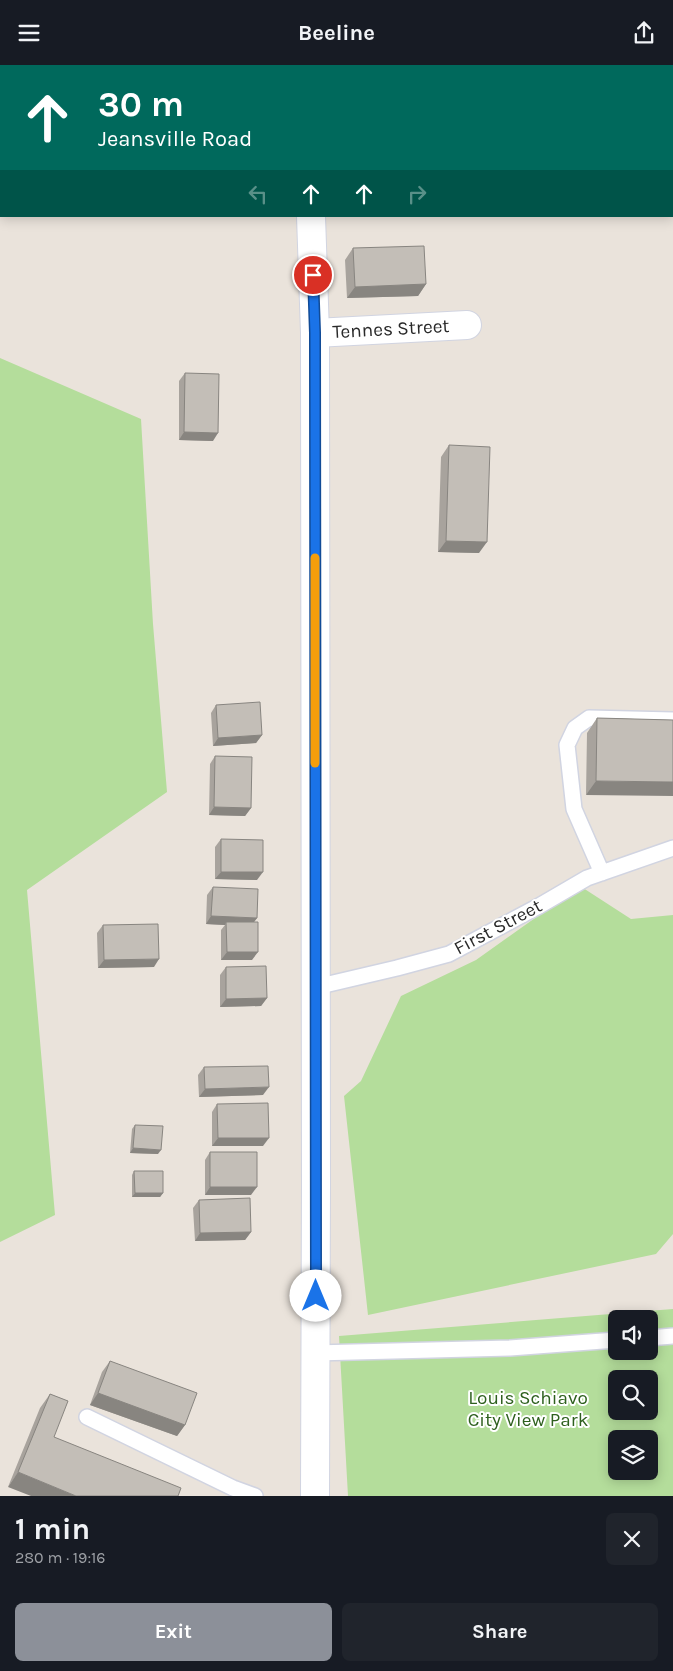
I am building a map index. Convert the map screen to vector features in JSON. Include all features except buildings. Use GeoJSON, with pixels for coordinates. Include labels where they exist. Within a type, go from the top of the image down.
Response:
{"type":"FeatureCollection","features":[{"type":"Feature","properties":{"kind":"street"},"geometry":{"type":"LineString","coordinates":[[311,217],[315,333],[316,1183],[314,1496]]}},
{"type":"Feature","properties":{"kind":"street","name":"Tennes Street"},"geometry":{"type":"LineString","coordinates":[[315,333],[467,325]]}},
{"type":"Feature","properties":{"kind":"lane"},"geometry":{"type":"LineString","coordinates":[[602,873],[574,809],[567,745],[576,727],[589,718],[673,720]]}},
{"type":"Feature","properties":{"kind":"lane","name":"First Street"},"geometry":{"type":"LineString","coordinates":[[316,987],[397,968],[448,953],[539,906],[587,878],[673,848]]}},
{"type":"Feature","properties":{"kind":"lane"},"geometry":{"type":"LineString","coordinates":[[658,1337],[673,1336]]}},
{"type":"Feature","properties":{"kind":"lane"},"geometry":{"type":"LineString","coordinates":[[315,1353],[510,1348],[608,1341]]}},
{"type":"Feature","properties":{"kind":"lane"},"geometry":{"type":"LineString","coordinates":[[87,1417],[233,1488],[255,1496]]}},
{"type":"Feature","properties":{"kind":"green space"},"geometry":{"type":"Polygon","coordinates":[[[0,358],[141,419],[153,624],[167,792],[27,890],[55,1215],[0,1242],[0,358]]]}},
{"type":"Feature","properties":{"kind":"green space"},"geometry":{"type":"Polygon","coordinates":[[[580,886],[631,919],[673,915],[673,1234],[656,1254],[368,1315],[344,1096],[361,1081],[401,996],[476,960],[580,886]]]}},
{"type":"Feature","properties":{"kind":"green space","name":"Louis Schiavo City View Park"},"geometry":{"type":"Polygon","coordinates":[[[673,1309],[673,1496],[348,1496],[339,1336],[608,1314],[608,1360],[658,1360],[658,1310],[673,1309]]]}},
{"type":"Feature","properties":{"kind":"slow traffic"},"geometry":{"type":"LineString","coordinates":[[315,558],[315,763]]}},
{"type":"Feature","properties":{"kind":"route"},"geometry":{"type":"LineString","coordinates":[[313,275],[315,333],[316,1296]]}}]}
